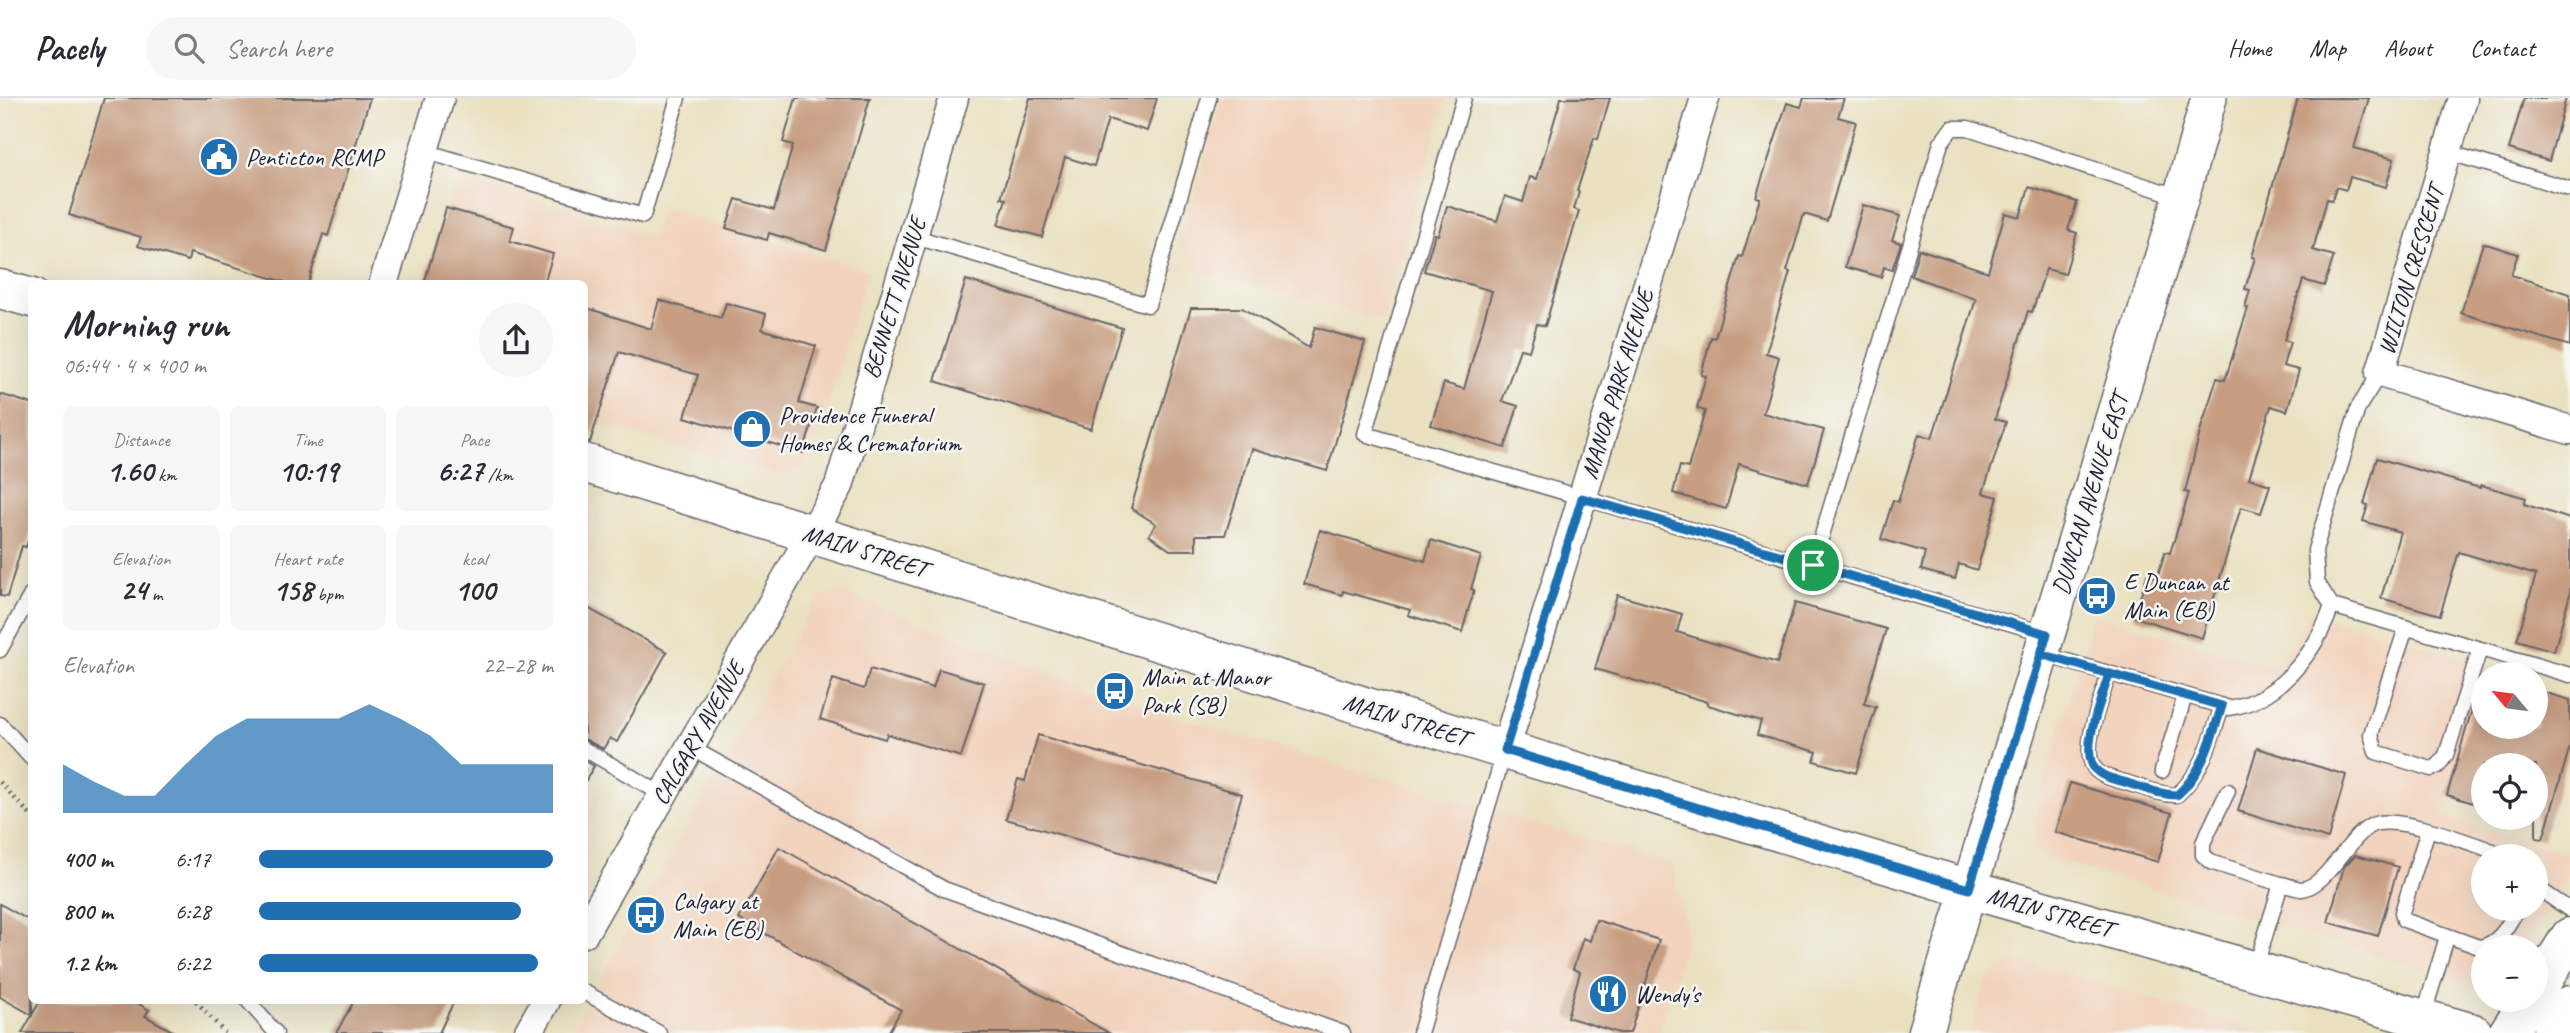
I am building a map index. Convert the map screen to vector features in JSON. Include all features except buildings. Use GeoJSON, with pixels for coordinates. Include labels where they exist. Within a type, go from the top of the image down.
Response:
{"type":"FeatureCollection","features":[{"type":"Feature","properties":{"kind":"main road"},"geometry":{"type":"LineString","coordinates":[[0,289],[28,297]]}},
{"type":"Feature","properties":{"kind":"main road","name":"MAIN STREET"},"geometry":{"type":"LineString","coordinates":[[588,464],[1505,750],[1969,889],[2473,1033]]}},
{"type":"Feature","properties":{"kind":"main road"},"geometry":{"type":"LineString","coordinates":[[2548,972],[2570,937]]}},
{"type":"Feature","properties":{"kind":"main road"},"geometry":{"type":"LineString","coordinates":[[2552,1033],[2570,1004]]}},
{"type":"Feature","properties":{"kind":"main road"},"geometry":{"type":"LineString","coordinates":[[2508,1033],[2522,1012]]}},
{"type":"Feature","properties":{"kind":"street"},"geometry":{"type":"LineString","coordinates":[[384,280],[440,98]]}},
{"type":"Feature","properties":{"kind":"street","name":"BENNETT AVENUE"},"geometry":{"type":"LineString","coordinates":[[811,534],[838,486],[954,98]]}},
{"type":"Feature","properties":{"kind":"street","name":"MANOR PARK AVENUE"},"geometry":{"type":"LineString","coordinates":[[1505,750],[1705,98]]}},
{"type":"Feature","properties":{"kind":"street","name":"DUNCAN AVENUE EAST"},"geometry":{"type":"LineString","coordinates":[[1925,1033],[2181,197],[2208,98]]}},
{"type":"Feature","properties":{"kind":"street","name":"WILTON CRESCENT"},"geometry":{"type":"LineString","coordinates":[[2463,98],[2380,373],[2570,430]]}},
{"type":"Feature","properties":{"kind":"street","name":"CALGARY AVENUE"},"geometry":{"type":"LineString","coordinates":[[588,926],[811,534]]}},
{"type":"Feature","properties":{"kind":"street"},"geometry":{"type":"LineString","coordinates":[[528,1033],[544,1004]]}},
{"type":"Feature","properties":{"kind":"lane"},"geometry":{"type":"LineString","coordinates":[[424,151],[643,216],[678,98]]}},
{"type":"Feature","properties":{"kind":"lane"},"geometry":{"type":"LineString","coordinates":[[912,236],[1148,304],[1209,98]]}},
{"type":"Feature","properties":{"kind":"lane"},"geometry":{"type":"LineString","coordinates":[[1464,98],[1365,434],[1813,565],[2044,644],[2109,674],[2226,707],[2249,705],[2291,676],[2324,629],[2332,606]]}},
{"type":"Feature","properties":{"kind":"lane"},"geometry":{"type":"LineString","coordinates":[[1813,565],[1941,142],[1952,128],[1968,128],[2181,197]]}},
{"type":"Feature","properties":{"kind":"lane"},"geometry":{"type":"LineString","coordinates":[[2447,152],[2570,189]]}},
{"type":"Feature","properties":{"kind":"lane"},"geometry":{"type":"LineString","coordinates":[[2380,373],[2358,408],[2315,550],[2317,582],[2332,606],[2570,675]]}},
{"type":"Feature","properties":{"kind":"lane"},"geometry":{"type":"LineString","coordinates":[[0,650],[28,600]]}},
{"type":"Feature","properties":{"kind":"lane"},"geometry":{"type":"LineString","coordinates":[[2406,628],[2371,734],[2372,742],[2376,752],[2431,769],[2438,766],[2446,755],[2480,649]]}},
{"type":"Feature","properties":{"kind":"lane"},"geometry":{"type":"LineString","coordinates":[[2109,674],[2090,736],[2088,752],[2092,767],[2102,775],[2165,795],[2177,795],[2190,784],[2201,767],[2226,707]]}},
{"type":"Feature","properties":{"kind":"lane"},"geometry":{"type":"LineString","coordinates":[[2162,771],[2185,696]]}},
{"type":"Feature","properties":{"kind":"lane"},"geometry":{"type":"LineString","coordinates":[[0,724],[28,755]]}},
{"type":"Feature","properties":{"kind":"lane"},"geometry":{"type":"LineString","coordinates":[[690,747],[944,889],[1343,1033]]}},
{"type":"Feature","properties":{"kind":"lane"},"geometry":{"type":"LineString","coordinates":[[1420,1033],[1505,750]]}},
{"type":"Feature","properties":{"kind":"lane"},"geometry":{"type":"LineString","coordinates":[[588,751],[663,795]]}},
{"type":"Feature","properties":{"kind":"lane"},"geometry":{"type":"LineString","coordinates":[[2228,791],[2203,843],[2203,855],[2213,863],[2301,889],[2316,883],[2364,831],[2376,823],[2428,830],[2471,844]]}},
{"type":"Feature","properties":{"kind":"lane"},"geometry":{"type":"LineString","coordinates":[[2428,830],[2402,912],[2404,920],[2479,947],[2489,946],[2501,936],[2510,921]]}},
{"type":"Feature","properties":{"kind":"lane"},"geometry":{"type":"LineString","coordinates":[[2255,971],[2281,884]]}},
{"type":"Feature","properties":{"kind":"lane"},"geometry":{"type":"LineString","coordinates":[[2548,895],[2570,910]]}},
{"type":"Feature","properties":{"kind":"lane"},"geometry":{"type":"LineString","coordinates":[[2423,1018],[2447,937]]}},
{"type":"Feature","properties":{"kind":"lane"},"geometry":{"type":"LineString","coordinates":[[588,994],[659,1033]]}},
{"type":"Feature","properties":{"kind":"lane"},"geometry":{"type":"LineString","coordinates":[[251,1004],[276,1033]]}},
{"type":"Feature","properties":{"kind":"path"},"geometry":{"type":"LineString","coordinates":[[0,782],[28,813]]}},
{"type":"Feature","properties":{"kind":"path"},"geometry":{"type":"LineString","coordinates":[[199,1004],[225,1033]]}},
{"type":"Feature","properties":{"kind":"shaded area"},"geometry":{"type":"Polygon","coordinates":[[[1223,98],[1446,98],[1382,320],[1195,270],[1179,246],[1223,98]]]}},
{"type":"Feature","properties":{"kind":"shaded area"},"geometry":{"type":"Polygon","coordinates":[[[456,176],[653,236],[662,208],[868,271],[815,448],[806,465],[788,474],[770,473],[588,420],[588,280],[424,280],[456,176]]]}},
{"type":"Feature","properties":{"kind":"shaded area"},"geometry":{"type":"Polygon","coordinates":[[[835,592],[847,594],[1056,675],[1163,713],[1672,864],[1686,928],[1686,942],[1659,1033],[570,1033],[811,608],[821,596],[835,592]]]}},
{"type":"Feature","properties":{"kind":"shaded area"},"geometry":{"type":"Polygon","coordinates":[[[2310,613],[2475,662],[2471,662],[2471,723],[2442,817],[2471,826],[2471,830],[2486,830],[2533,844],[2471,844],[2471,921],[2540,921],[2532,935],[2471,935],[2471,983],[2046,857],[2038,852],[2033,837],[2036,812],[2093,615],[2278,668],[2310,613]]]}},
{"type":"Feature","properties":{"kind":"shaded area"},"geometry":{"type":"Polygon","coordinates":[[[2548,848],[2570,855],[2570,870],[2548,908],[2548,848]]]}},
{"type":"Feature","properties":{"kind":"shaded area"},"geometry":{"type":"Polygon","coordinates":[[[2013,961],[2030,963],[2265,1033],[1971,1033],[1985,983],[1999,968],[2013,961]]]}},
{"type":"Feature","properties":{"kind":"place","name":"Penticton RCMP"},"geometry":{"type":"Point","coordinates":[219,157]}},
{"type":"Feature","properties":{"kind":"place","name":"Providence Funeral Homes & Crematorium"},"geometry":{"type":"Point","coordinates":[752,429]}},
{"type":"Feature","properties":{"kind":"place","name":"E Duncan at Main (EB)"},"geometry":{"type":"Point","coordinates":[2097,596]}},
{"type":"Feature","properties":{"kind":"place","name":"Main at Manor Park (SB)"},"geometry":{"type":"Point","coordinates":[1115,691]}},
{"type":"Feature","properties":{"kind":"place","name":"Calgary at Main (EB)"},"geometry":{"type":"Point","coordinates":[646,915]}},
{"type":"Feature","properties":{"kind":"place","name":"Wendy's"},"geometry":{"type":"Point","coordinates":[1608,994]}},
{"type":"Feature","properties":{"kind":"route"},"geometry":{"type":"LineString","coordinates":[[1813,565],[1582,498],[1505,750],[1969,889],[2041,654],[2222,706],[2201,767],[2190,784],[2177,795],[2165,795],[2102,775],[2092,767],[2088,752],[2090,736],[2109,674],[2041,654],[2047,634],[1813,565]]}}]}
